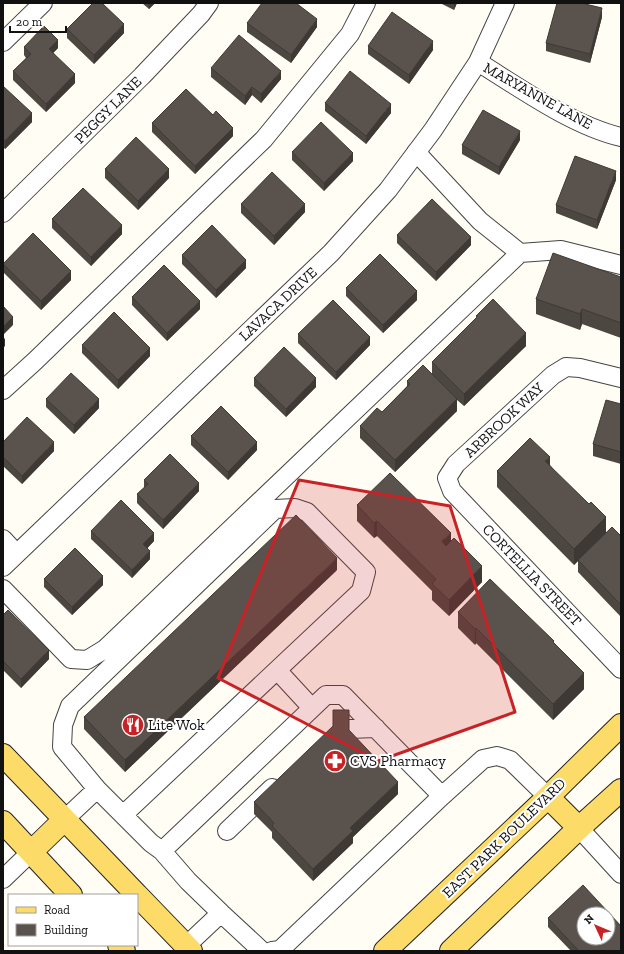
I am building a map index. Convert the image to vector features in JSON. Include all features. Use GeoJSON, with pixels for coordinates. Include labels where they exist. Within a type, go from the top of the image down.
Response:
{"type":"FeatureCollection","features":[{"type":"Feature","properties":{"kind":"main road","name":"EAST PARK BOULEVARD"},"geometry":{"type":"LineString","coordinates":[[385,951],[548,797],[621,725]]}},
{"type":"Feature","properties":{"kind":"main road"},"geometry":{"type":"LineString","coordinates":[[3,755],[136,894]]}},
{"type":"Feature","properties":{"kind":"main road"},"geometry":{"type":"LineString","coordinates":[[457,949],[579,828],[621,790]]}},
{"type":"Feature","properties":{"kind":"main road"},"geometry":{"type":"LineString","coordinates":[[548,797],[579,828]]}},
{"type":"Feature","properties":{"kind":"main road"},"geometry":{"type":"LineString","coordinates":[[31,852],[64,820]]}},
{"type":"Feature","properties":{"kind":"main road"},"geometry":{"type":"LineString","coordinates":[[3,822],[70,894]]}},
{"type":"Feature","properties":{"kind":"main road"},"geometry":{"type":"LineString","coordinates":[[138,896],[188,949]]}},
{"type":"Feature","properties":{"kind":"street"},"geometry":{"type":"LineString","coordinates":[[3,42],[43,3]]}},
{"type":"Feature","properties":{"kind":"street","name":"PEGGY LANE"},"geometry":{"type":"LineString","coordinates":[[3,213],[142,76],[201,14],[209,3]]}},
{"type":"Feature","properties":{"kind":"street"},"geometry":{"type":"LineString","coordinates":[[3,390],[35,361],[264,139],[350,34],[366,3]]}},
{"type":"Feature","properties":{"kind":"street","name":"LAVACA DRIVE"},"geometry":{"type":"LineString","coordinates":[[3,567],[331,254],[388,190],[433,130],[478,62],[505,3]]}},
{"type":"Feature","properties":{"kind":"street","name":"MARYANNE LANE"},"geometry":{"type":"LineString","coordinates":[[478,62],[556,109],[583,123],[612,135],[621,137]]}},
{"type":"Feature","properties":{"kind":"street"},"geometry":{"type":"LineString","coordinates":[[416,152],[480,222],[520,253]]}},
{"type":"Feature","properties":{"kind":"street"},"geometry":{"type":"LineString","coordinates":[[3,589],[71,659],[87,660],[105,649],[520,253],[561,250],[621,265]]}},
{"type":"Feature","properties":{"kind":"street","name":"ARBROOK WAY"},"geometry":{"type":"LineString","coordinates":[[447,478],[456,464],[553,375],[566,367],[580,368],[621,378]]}},
{"type":"Feature","properties":{"kind":"street","name":"CORTELLIA STREET"},"geometry":{"type":"LineString","coordinates":[[447,478],[452,492],[621,669]]}},
{"type":"Feature","properties":{"kind":"street"},"geometry":{"type":"LineString","coordinates":[[123,815],[361,591],[366,572],[307,512],[295,508],[275,509],[70,706],[64,724],[62,747],[97,790],[151,843],[162,851],[188,880],[262,951]]}},
{"type":"Feature","properties":{"kind":"street"},"geometry":{"type":"LineString","coordinates":[[3,539],[16,553]]}},
{"type":"Feature","properties":{"kind":"street"},"geometry":{"type":"LineString","coordinates":[[277,670],[312,708]]}},
{"type":"Feature","properties":{"kind":"street"},"geometry":{"type":"LineString","coordinates":[[162,851],[326,695],[343,695],[442,796]]}},
{"type":"Feature","properties":{"kind":"street"},"geometry":{"type":"LineString","coordinates":[[349,729],[376,728]]}},
{"type":"Feature","properties":{"kind":"street"},"geometry":{"type":"LineString","coordinates":[[272,951],[280,950],[483,759],[497,756],[510,760],[548,797]]}},
{"type":"Feature","properties":{"kind":"street"},"geometry":{"type":"LineString","coordinates":[[226,831],[283,778]]}},
{"type":"Feature","properties":{"kind":"street"},"geometry":{"type":"LineString","coordinates":[[64,820],[97,790]]}},
{"type":"Feature","properties":{"kind":"street"},"geometry":{"type":"LineString","coordinates":[[579,828],[621,874]]}},
{"type":"Feature","properties":{"kind":"street"},"geometry":{"type":"LineString","coordinates":[[3,879],[31,852]]}},
{"type":"Feature","properties":{"kind":"street"},"geometry":{"type":"LineString","coordinates":[[188,949],[221,913]]}},
{"type":"Feature","properties":{"kind":"highlighted area"},"geometry":{"type":"Polygon","coordinates":[[[299,480],[450,506],[515,712],[378,761],[218,678],[299,480]]]}},
{"type":"Feature","properties":{"kind":"building"},"geometry":{"type":"Polygon","coordinates":[[[93,3],[102,3],[124,24],[94,55],[67,29],[93,3]]]}},
{"type":"Feature","properties":{"kind":"building"},"geometry":{"type":"Polygon","coordinates":[[[262,3],[296,3],[317,19],[291,55],[247,23],[262,3]]]}},
{"type":"Feature","properties":{"kind":"building"},"geometry":{"type":"Polygon","coordinates":[[[557,3],[581,3],[602,8],[590,54],[546,43],[557,3]]]}},
{"type":"Feature","properties":{"kind":"building"},"geometry":{"type":"Polygon","coordinates":[[[392,12],[433,41],[409,75],[368,46],[392,12]]]}},
{"type":"Feature","properties":{"kind":"building"},"geometry":{"type":"Polygon","coordinates":[[[44,26],[58,40],[49,49],[75,74],[46,104],[13,71],[31,54],[24,47],[44,26]]]}},
{"type":"Feature","properties":{"kind":"building"},"geometry":{"type":"Polygon","coordinates":[[[239,35],[281,71],[261,94],[252,87],[245,96],[211,68],[239,35]]]}},
{"type":"Feature","properties":{"kind":"building"},"geometry":{"type":"Polygon","coordinates":[[[350,71],[391,104],[366,136],[325,103],[350,71]]]}},
{"type":"Feature","properties":{"kind":"building"},"geometry":{"type":"Polygon","coordinates":[[[3,86],[32,113],[5,141],[3,139],[3,86]]]}},
{"type":"Feature","properties":{"kind":"building"},"geometry":{"type":"Polygon","coordinates":[[[186,89],[213,115],[216,111],[233,128],[195,166],[152,123],[186,89]]]}},
{"type":"Feature","properties":{"kind":"building"},"geometry":{"type":"Polygon","coordinates":[[[483,110],[520,131],[499,167],[462,145],[483,110]]]}},
{"type":"Feature","properties":{"kind":"building"},"geometry":{"type":"Polygon","coordinates":[[[321,122],[353,153],[324,183],[292,152],[321,122]]]}},
{"type":"Feature","properties":{"kind":"building"},"geometry":{"type":"Polygon","coordinates":[[[136,137],[169,169],[138,201],[105,169],[136,137]]]}},
{"type":"Feature","properties":{"kind":"building"},"geometry":{"type":"Polygon","coordinates":[[[575,156],[616,171],[597,220],[556,205],[575,156]]]}},
{"type":"Feature","properties":{"kind":"building"},"geometry":{"type":"Polygon","coordinates":[[[272,172],[305,204],[274,236],[241,204],[272,172]]]}},
{"type":"Feature","properties":{"kind":"building"},"geometry":{"type":"Polygon","coordinates":[[[83,188],[122,225],[91,257],[52,219],[83,188]]]}},
{"type":"Feature","properties":{"kind":"building"},"geometry":{"type":"Polygon","coordinates":[[[432,199],[471,237],[436,272],[397,235],[432,199]]]}},
{"type":"Feature","properties":{"kind":"building"},"geometry":{"type":"Polygon","coordinates":[[[212,225],[246,260],[216,290],[182,255],[212,225]]]}},
{"type":"Feature","properties":{"kind":"building"},"geometry":{"type":"Polygon","coordinates":[[[33,233],[71,271],[41,301],[3,264],[33,233]]]}},
{"type":"Feature","properties":{"kind":"building"},"geometry":{"type":"Polygon","coordinates":[[[553,253],[621,277],[621,323],[582,309],[580,314],[536,299],[553,253]]]}},
{"type":"Feature","properties":{"kind":"building"},"geometry":{"type":"Polygon","coordinates":[[[380,254],[417,291],[383,325],[346,288],[380,254]]]}},
{"type":"Feature","properties":{"kind":"building"},"geometry":{"type":"Polygon","coordinates":[[[164,265],[200,301],[167,333],[132,297],[164,265]]]}},
{"type":"Feature","properties":{"kind":"building"},"geometry":{"type":"Polygon","coordinates":[[[493,299],[526,333],[464,394],[432,362],[493,299]]]}},
{"type":"Feature","properties":{"kind":"building"},"geometry":{"type":"Polygon","coordinates":[[[333,300],[370,337],[336,372],[298,334],[333,300]]]}},
{"type":"Feature","properties":{"kind":"building"},"geometry":{"type":"Polygon","coordinates":[[[3,306],[13,317],[3,327],[3,306]]]}},
{"type":"Feature","properties":{"kind":"building"},"geometry":{"type":"Polygon","coordinates":[[[114,312],[150,348],[118,380],[82,345],[114,312]]]}},
{"type":"Feature","properties":{"kind":"building"},"geometry":{"type":"Polygon","coordinates":[[[284,347],[316,378],[286,409],[254,378],[284,347]]]}},
{"type":"Feature","properties":{"kind":"building"},"geometry":{"type":"Polygon","coordinates":[[[423,365],[457,399],[395,460],[360,426],[377,408],[382,412],[410,384],[407,381],[423,365]]]}},
{"type":"Feature","properties":{"kind":"building"},"geometry":{"type":"Polygon","coordinates":[[[71,373],[99,399],[74,425],[46,399],[71,373]]]}},
{"type":"Feature","properties":{"kind":"building"},"geometry":{"type":"Polygon","coordinates":[[[606,400],[621,404],[621,452],[593,444],[606,400]]]}},
{"type":"Feature","properties":{"kind":"building"},"geometry":{"type":"Polygon","coordinates":[[[221,406],[257,442],[228,472],[191,436],[221,406]]]}},
{"type":"Feature","properties":{"kind":"building"},"geometry":{"type":"Polygon","coordinates":[[[27,417],[54,442],[22,476],[3,457],[3,442],[27,417]]]}},
{"type":"Feature","properties":{"kind":"building"},"geometry":{"type":"Polygon","coordinates":[[[530,438],[550,457],[545,461],[589,504],[591,502],[606,517],[574,549],[497,471],[530,438]]]}},
{"type":"Feature","properties":{"kind":"building"},"geometry":{"type":"Polygon","coordinates":[[[170,454],[199,483],[163,520],[137,494],[148,484],[144,480],[170,454]]]}},
{"type":"Feature","properties":{"kind":"building"},"geometry":{"type":"Polygon","coordinates":[[[390,473],[451,533],[442,541],[446,546],[454,538],[482,566],[449,600],[432,584],[436,579],[377,521],[374,523],[357,505],[390,473]]]}},
{"type":"Feature","properties":{"kind":"building"},"geometry":{"type":"Polygon","coordinates":[[[121,500],[154,533],[143,544],[150,551],[132,570],[91,531],[121,500]]]}},
{"type":"Feature","properties":{"kind":"building"},"geometry":{"type":"Polygon","coordinates":[[[296,515],[337,558],[125,760],[84,717],[296,515]]]}},
{"type":"Feature","properties":{"kind":"building"},"geometry":{"type":"Polygon","coordinates":[[[612,527],[621,536],[621,605],[578,560],[612,527]]]}},
{"type":"Feature","properties":{"kind":"building"},"geometry":{"type":"Polygon","coordinates":[[[75,548],[103,576],[72,607],[44,579],[75,548]]]}},
{"type":"Feature","properties":{"kind":"building"},"geometry":{"type":"Polygon","coordinates":[[[490,579],[554,641],[553,642],[584,673],[553,704],[458,612],[490,579]]]}},
{"type":"Feature","properties":{"kind":"building"},"geometry":{"type":"Polygon","coordinates":[[[8,610],[49,650],[21,679],[3,661],[3,615],[8,610]]]}},
{"type":"Feature","properties":{"kind":"building","name":"CVS Pharmacy"},"geometry":{"type":"Polygon","coordinates":[[[333,710],[349,710],[349,730],[398,782],[350,828],[353,831],[313,869],[272,826],[274,823],[254,802],[333,726],[333,710]]]}},
{"type":"Feature","properties":{"kind":"building"},"geometry":{"type":"Polygon","coordinates":[[[583,885],[602,906],[576,906],[576,946],[616,946],[616,921],[621,926],[621,951],[579,951],[548,918],[583,885]]]}},
{"type":"Feature","properties":{"kind":"place","name":"Lite Wok"},"geometry":{"type":"Point","coordinates":[133,725]}},
{"type":"Feature","properties":{"kind":"place","name":"CVS Pharmacy"},"geometry":{"type":"Point","coordinates":[335,761]}}]}
